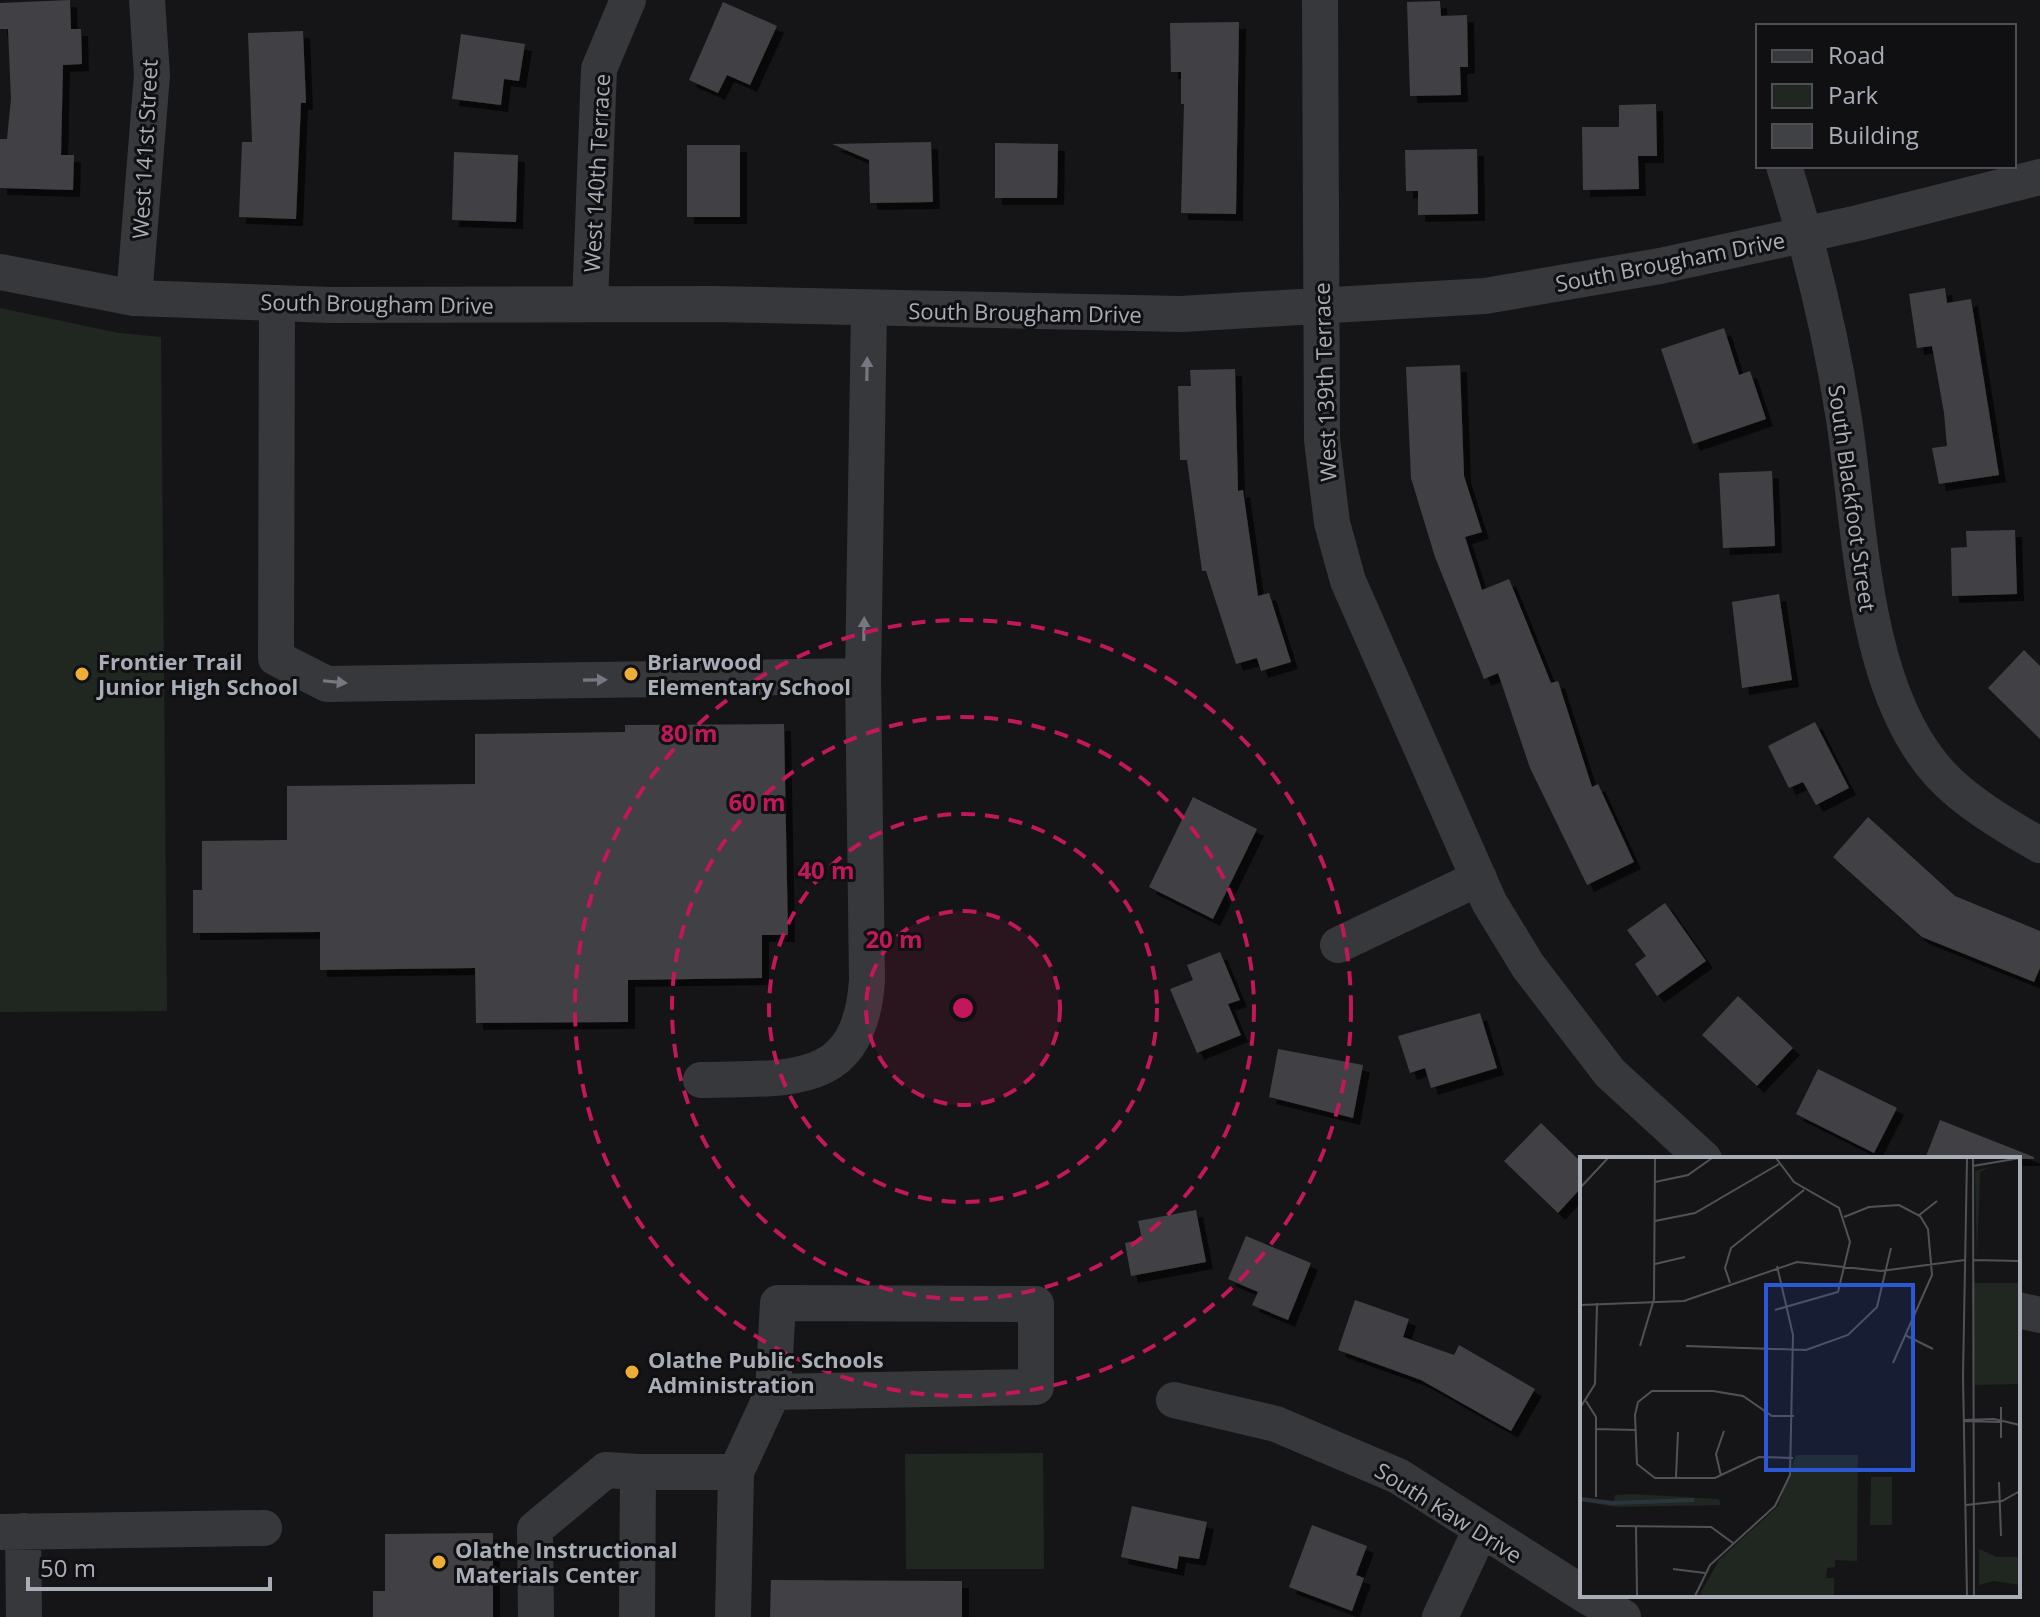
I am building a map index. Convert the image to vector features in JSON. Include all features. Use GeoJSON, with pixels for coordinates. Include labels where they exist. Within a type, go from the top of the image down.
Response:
{"type":"FeatureCollection","features":[{"type":"Feature","properties":{"kind":"street","name":"West 141st Street"},"geometry":{"type":"LineString","coordinates":[[134,298],[152,75],[147,0]]}},
{"type":"Feature","properties":{"kind":"street","name":"West 140th Terrace"},"geometry":{"type":"LineString","coordinates":[[590,304],[599,69],[628,0]]}},
{"type":"Feature","properties":{"kind":"street","name":"West 139th Terrace"},"geometry":{"type":"LineString","coordinates":[[1320,0],[1325,481],[1344,567],[1372,639],[1479,878],[1528,966],[1610,1073],[1702,1157]]}},
{"type":"Feature","properties":{"kind":"street","name":"South Blackfoot Street"},"geometry":{"type":"LineString","coordinates":[[1785,168],[1805,234],[1843,411],[1873,630],[1886,681],[1932,762],[1957,791],[2040,845]]}},
{"type":"Feature","properties":{"kind":"street","name":"South Brougham Drive"},"geometry":{"type":"LineString","coordinates":[[0,272],[134,298],[277,303],[590,304],[1181,314],[1485,296],[1660,266],[2040,177]]}},
{"type":"Feature","properties":{"kind":"street"},"geometry":{"type":"LineString","coordinates":[[277,303],[276,658],[327,684],[863,676]]}},
{"type":"Feature","properties":{"kind":"street"},"geometry":{"type":"LineString","coordinates":[[701,1080],[801,1077],[833,1062],[857,1036],[865,1013],[863,676],[869,309]]}},
{"type":"Feature","properties":{"kind":"street"},"geometry":{"type":"LineString","coordinates":[[1338,945],[1479,878]]}},
{"type":"Feature","properties":{"kind":"street"},"geometry":{"type":"LineString","coordinates":[[733,1617],[736,1472],[773,1392],[778,1303],[1036,1304],[1036,1387],[773,1392]]}},
{"type":"Feature","properties":{"kind":"street"},"geometry":{"type":"LineString","coordinates":[[2020,1310],[2040,1315]]}},
{"type":"Feature","properties":{"kind":"street","name":"South Kaw Drive"},"geometry":{"type":"LineString","coordinates":[[1174,1400],[1276,1424],[1398,1476],[1580,1591]]}},
{"type":"Feature","properties":{"kind":"street"},"geometry":{"type":"LineString","coordinates":[[536,1617],[535,1529],[606,1470],[736,1472]]}},
{"type":"Feature","properties":{"kind":"street"},"geometry":{"type":"LineString","coordinates":[[637,1617],[638,1472]]}},
{"type":"Feature","properties":{"kind":"street"},"geometry":{"type":"LineString","coordinates":[[24,1617],[12,1531],[264,1528]]}},
{"type":"Feature","properties":{"kind":"street"},"geometry":{"type":"LineString","coordinates":[[1440,1617],[1481,1529]]}},
{"type":"Feature","properties":{"kind":"street","name":"South Kaw Drive"},"geometry":{"type":"LineString","coordinates":[[1589,1597],[1623,1617]]}},
{"type":"Feature","properties":{"kind":"green space"},"geometry":{"type":"Polygon","coordinates":[[[0,308],[119,333],[161,337],[167,1011],[0,1012],[0,308]]]}},
{"type":"Feature","properties":{"kind":"green space"},"geometry":{"type":"Polygon","coordinates":[[[1043,1453],[1044,1569],[906,1569],[905,1454],[1043,1453]]]}},
{"type":"Feature","properties":{"kind":"building"},"geometry":{"type":"Polygon","coordinates":[[[70,0],[71,29],[81,29],[82,64],[63,65],[61,155],[74,155],[73,190],[0,188],[0,139],[7,139],[11,99],[8,29],[0,29],[0,3],[70,0]]]}},
{"type":"Feature","properties":{"kind":"building"},"geometry":{"type":"Polygon","coordinates":[[[1440,1],[1441,16],[1467,15],[1468,67],[1460,67],[1461,95],[1410,96],[1407,2],[1440,1]]]}},
{"type":"Feature","properties":{"kind":"building"},"geometry":{"type":"Polygon","coordinates":[[[723,2],[777,26],[750,85],[727,75],[718,93],[689,80],[723,2]]]}},
{"type":"Feature","properties":{"kind":"building"},"geometry":{"type":"Polygon","coordinates":[[[1239,22],[1236,214],[1181,213],[1184,104],[1181,104],[1181,72],[1171,72],[1170,23],[1239,22]]]}},
{"type":"Feature","properties":{"kind":"building"},"geometry":{"type":"Polygon","coordinates":[[[303,31],[306,103],[301,103],[296,219],[239,217],[242,142],[252,142],[248,33],[303,31]]]}},
{"type":"Feature","properties":{"kind":"building"},"geometry":{"type":"Polygon","coordinates":[[[461,34],[525,44],[519,81],[504,79],[501,105],[452,99],[461,34]]]}},
{"type":"Feature","properties":{"kind":"building"},"geometry":{"type":"Polygon","coordinates":[[[1656,104],[1657,156],[1638,156],[1639,189],[1583,190],[1582,127],[1619,127],[1619,105],[1656,104]]]}},
{"type":"Feature","properties":{"kind":"building"},"geometry":{"type":"Polygon","coordinates":[[[931,142],[933,202],[870,203],[869,160],[832,144],[931,142]]]}},
{"type":"Feature","properties":{"kind":"building"},"geometry":{"type":"Polygon","coordinates":[[[995,143],[1058,144],[1057,198],[995,198],[995,143]]]}},
{"type":"Feature","properties":{"kind":"building"},"geometry":{"type":"Polygon","coordinates":[[[687,145],[740,145],[740,217],[687,217],[687,145]]]}},
{"type":"Feature","properties":{"kind":"building"},"geometry":{"type":"Polygon","coordinates":[[[1477,149],[1478,214],[1418,215],[1418,191],[1406,191],[1405,150],[1477,149]]]}},
{"type":"Feature","properties":{"kind":"building"},"geometry":{"type":"Polygon","coordinates":[[[454,152],[518,155],[516,222],[452,220],[454,152]]]}},
{"type":"Feature","properties":{"kind":"building"},"geometry":{"type":"Polygon","coordinates":[[[1945,288],[1947,303],[1971,299],[1999,475],[1939,484],[1932,448],[1947,446],[1944,413],[1932,346],[1917,348],[1909,294],[1945,288]]]}},
{"type":"Feature","properties":{"kind":"building"},"geometry":{"type":"Polygon","coordinates":[[[1724,328],[1739,375],[1750,371],[1766,419],[1693,444],[1661,349],[1724,328]]]}},
{"type":"Feature","properties":{"kind":"building"},"geometry":{"type":"Polygon","coordinates":[[[1460,365],[1464,476],[1482,532],[1465,537],[1482,590],[1509,579],[1551,683],[1558,681],[1592,787],[1598,784],[1634,862],[1587,885],[1530,768],[1498,673],[1484,679],[1435,557],[1411,478],[1406,367],[1460,365]]]}},
{"type":"Feature","properties":{"kind":"building"},"geometry":{"type":"Polygon","coordinates":[[[1235,369],[1238,491],[1243,490],[1258,596],[1269,593],[1291,662],[1261,671],[1257,658],[1236,664],[1206,571],[1202,571],[1187,460],[1180,460],[1178,386],[1191,386],[1190,370],[1235,369]]]}},
{"type":"Feature","properties":{"kind":"building"},"geometry":{"type":"Polygon","coordinates":[[[1772,471],[1775,546],[1723,548],[1719,473],[1772,471]]]}},
{"type":"Feature","properties":{"kind":"building"},"geometry":{"type":"Polygon","coordinates":[[[2015,530],[2017,594],[1952,596],[1951,548],[1967,547],[1966,531],[2015,530]]]}},
{"type":"Feature","properties":{"kind":"building"},"geometry":{"type":"Polygon","coordinates":[[[1779,594],[1792,680],[1742,688],[1732,602],[1779,594]]]}},
{"type":"Feature","properties":{"kind":"building"},"geometry":{"type":"Polygon","coordinates":[[[2024,650],[2040,666],[2040,739],[1988,688],[2024,650]]]}},
{"type":"Feature","properties":{"kind":"building"},"geometry":{"type":"Polygon","coordinates":[[[1815,722],[1849,788],[1816,805],[1803,782],[1789,788],[1768,746],[1815,722]]]}},
{"type":"Feature","properties":{"kind":"building","name":"Briarwood Elementary School"},"geometry":{"type":"Polygon","coordinates":[[[784,724],[788,935],[762,935],[762,978],[628,980],[628,1022],[476,1023],[475,968],[320,970],[320,932],[193,933],[193,890],[202,890],[202,841],[287,840],[287,786],[475,784],[475,734],[625,732],[625,725],[784,724]]]}},
{"type":"Feature","properties":{"kind":"building"},"geometry":{"type":"Polygon","coordinates":[[[1193,797],[1257,829],[1213,919],[1149,887],[1193,797]]]}},
{"type":"Feature","properties":{"kind":"building"},"geometry":{"type":"Polygon","coordinates":[[[1868,817],[1955,896],[2040,931],[2040,968],[2034,982],[1922,937],[1833,857],[1868,817]]]}},
{"type":"Feature","properties":{"kind":"building"},"geometry":{"type":"Polygon","coordinates":[[[1665,903],[1706,961],[1657,996],[1635,964],[1646,956],[1627,930],[1665,903]]]}},
{"type":"Feature","properties":{"kind":"building"},"geometry":{"type":"Polygon","coordinates":[[[1220,952],[1240,1000],[1228,1004],[1241,1035],[1197,1053],[1170,989],[1193,980],[1187,965],[1220,952]]]}},
{"type":"Feature","properties":{"kind":"building"},"geometry":{"type":"Polygon","coordinates":[[[1738,996],[1793,1048],[1757,1086],[1702,1035],[1738,996]]]}},
{"type":"Feature","properties":{"kind":"building"},"geometry":{"type":"Polygon","coordinates":[[[1480,1013],[1497,1068],[1431,1088],[1425,1068],[1410,1073],[1398,1036],[1480,1013]]]}},
{"type":"Feature","properties":{"kind":"building"},"geometry":{"type":"Polygon","coordinates":[[[1278,1049],[1363,1065],[1353,1118],[1269,1097],[1278,1049]]]}},
{"type":"Feature","properties":{"kind":"building"},"geometry":{"type":"Polygon","coordinates":[[[1818,1069],[1897,1108],[1874,1153],[1796,1114],[1818,1069]]]}},
{"type":"Feature","properties":{"kind":"building"},"geometry":{"type":"Polygon","coordinates":[[[1940,1120],[2034,1159],[2020,1157],[1926,1157],[1940,1120]]]}},
{"type":"Feature","properties":{"kind":"building"},"geometry":{"type":"Polygon","coordinates":[[[1541,1123],[1580,1161],[1580,1189],[1558,1213],[1504,1161],[1541,1123]]]}},
{"type":"Feature","properties":{"kind":"building"},"geometry":{"type":"Polygon","coordinates":[[[1196,1210],[1206,1262],[1131,1276],[1125,1243],[1142,1239],[1138,1221],[1196,1210]]]}},
{"type":"Feature","properties":{"kind":"building"},"geometry":{"type":"Polygon","coordinates":[[[1246,1236],[1311,1263],[1288,1320],[1252,1305],[1258,1292],[1228,1279],[1246,1236]]]}},
{"type":"Feature","properties":{"kind":"building"},"geometry":{"type":"Polygon","coordinates":[[[1355,1300],[1409,1319],[1403,1337],[1454,1355],[1459,1345],[1535,1389],[1511,1431],[1421,1380],[1338,1350],[1355,1300]]]}},
{"type":"Feature","properties":{"kind":"building"},"geometry":{"type":"Polygon","coordinates":[[[1132,1506],[1207,1522],[1199,1559],[1179,1556],[1177,1569],[1121,1557],[1132,1506]]]}},
{"type":"Feature","properties":{"kind":"building"},"geometry":{"type":"Polygon","coordinates":[[[1312,1525],[1367,1546],[1356,1575],[1364,1578],[1352,1611],[1289,1587],[1312,1525]]]}},
{"type":"Feature","properties":{"kind":"building","name":"Olathe Instructional Materials Center"},"geometry":{"type":"Polygon","coordinates":[[[493,1533],[493,1617],[373,1617],[373,1591],[385,1591],[385,1534],[493,1533]]]}},
{"type":"Feature","properties":{"kind":"building"},"geometry":{"type":"Polygon","coordinates":[[[771,1580],[962,1581],[962,1617],[770,1617],[771,1580]]]}},
{"type":"Feature","properties":{"kind":"place","name":"Frontier Trail Junior High School"},"geometry":{"type":"Point","coordinates":[82,674]}},
{"type":"Feature","properties":{"kind":"place","name":"Briarwood Elementary School"},"geometry":{"type":"Point","coordinates":[631,674]}},
{"type":"Feature","properties":{"kind":"place","name":"Olathe Public Schools Administration"},"geometry":{"type":"Point","coordinates":[632,1372]}},
{"type":"Feature","properties":{"kind":"place","name":"Olathe Instructional Materials Center"},"geometry":{"type":"Point","coordinates":[439,1562]}}]}
